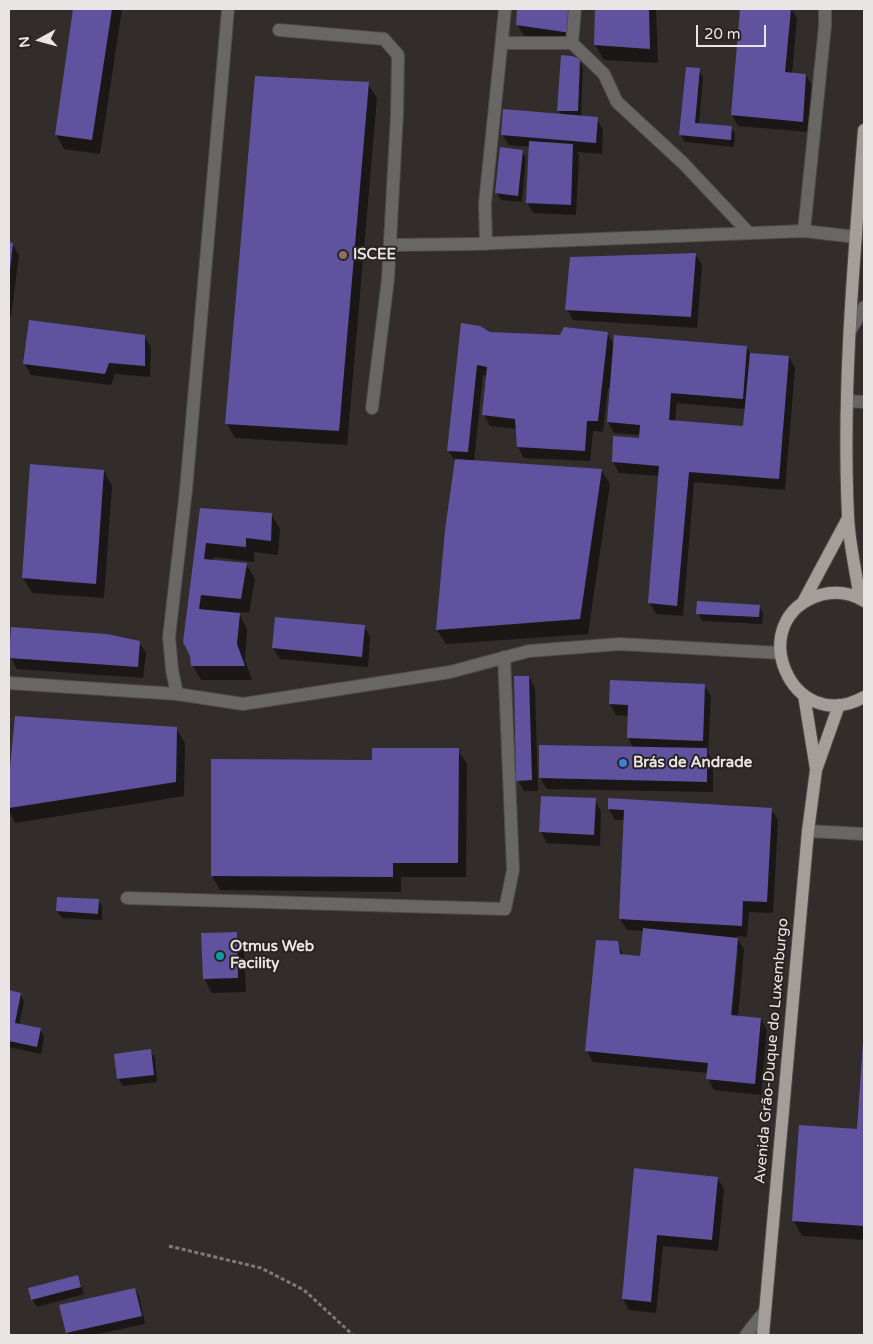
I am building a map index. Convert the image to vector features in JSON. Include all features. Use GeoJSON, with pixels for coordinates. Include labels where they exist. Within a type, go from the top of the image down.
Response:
{"type":"FeatureCollection","features":[{"type":"Feature","properties":{"kind":"main road"},"geometry":{"type":"LineString","coordinates":[[862,600],[848,518],[847,401],[864,130]]}},
{"type":"Feature","properties":{"kind":"main road"},"geometry":{"type":"LineString","coordinates":[[801,605],[848,518]]}},
{"type":"Feature","properties":{"kind":"main road"},"geometry":{"type":"LineString","coordinates":[[862,600],[846,594],[830,593],[815,597],[801,605],[785,626],[780,653],[787,677],[804,695],[821,703],[839,705],[864,697]]}},
{"type":"Feature","properties":{"kind":"main road","name":"Avenida Grão-Duque do Luxemburgo"},"geometry":{"type":"LineString","coordinates":[[804,695],[816,770]]}},
{"type":"Feature","properties":{"kind":"main road","name":"Avenida Grão-Duque do Luxemburgo"},"geometry":{"type":"LineString","coordinates":[[763,1335],[808,831],[816,770],[839,705]]}},
{"type":"Feature","properties":{"kind":"street"},"geometry":{"type":"LineString","coordinates":[[177,694],[172,670],[169,637],[186,490],[228,9]]}},
{"type":"Feature","properties":{"kind":"street"},"geometry":{"type":"LineString","coordinates":[[486,244],[485,203],[505,9]]}},
{"type":"Feature","properties":{"kind":"street"},"geometry":{"type":"LineString","coordinates":[[572,43],[575,9]]}},
{"type":"Feature","properties":{"kind":"street"},"geometry":{"type":"LineString","coordinates":[[804,231],[825,26],[825,9]]}},
{"type":"Feature","properties":{"kind":"street"},"geometry":{"type":"LineString","coordinates":[[279,30],[384,39],[398,55],[397,114],[388,279],[372,408]]}},
{"type":"Feature","properties":{"kind":"street"},"geometry":{"type":"LineString","coordinates":[[502,43],[572,43],[604,74],[617,102],[682,163],[749,233]]}},
{"type":"Feature","properties":{"kind":"street"},"geometry":{"type":"LineString","coordinates":[[390,245],[486,244],[804,231],[856,237]]}},
{"type":"Feature","properties":{"kind":"street"},"geometry":{"type":"LineString","coordinates":[[850,331],[864,307]]}},
{"type":"Feature","properties":{"kind":"street"},"geometry":{"type":"LineString","coordinates":[[847,401],[864,402]]}},
{"type":"Feature","properties":{"kind":"street"},"geometry":{"type":"LineString","coordinates":[[9,683],[177,694],[243,704],[450,672],[529,650],[620,644],[780,653]]}},
{"type":"Feature","properties":{"kind":"street"},"geometry":{"type":"LineString","coordinates":[[127,898],[505,908],[513,870],[504,658]]}},
{"type":"Feature","properties":{"kind":"street"},"geometry":{"type":"LineString","coordinates":[[808,831],[864,834]]}},
{"type":"Feature","properties":{"kind":"street"},"geometry":{"type":"LineString","coordinates":[[746,1335],[765,1311]]}},
{"type":"Feature","properties":{"kind":"path"},"geometry":{"type":"LineString","coordinates":[[169,1246],[262,1268],[304,1290],[353,1335]]}},
{"type":"Feature","properties":{"kind":"building"},"geometry":{"type":"Polygon","coordinates":[[[73,9],[112,9],[92,140],[55,135],[73,9]]]}},
{"type":"Feature","properties":{"kind":"building"},"geometry":{"type":"Polygon","coordinates":[[[517,9],[573,9],[571,33],[516,25],[517,9]]]}},
{"type":"Feature","properties":{"kind":"building"},"geometry":{"type":"Polygon","coordinates":[[[595,9],[649,9],[650,49],[594,45],[595,9]]]}},
{"type":"Feature","properties":{"kind":"building"},"geometry":{"type":"Polygon","coordinates":[[[740,9],[791,9],[785,72],[806,74],[803,122],[731,115],[740,9]]]}},
{"type":"Feature","properties":{"kind":"building"},"geometry":{"type":"Polygon","coordinates":[[[561,55],[580,59],[578,111],[557,111],[561,55]]]}},
{"type":"Feature","properties":{"kind":"building"},"geometry":{"type":"Polygon","coordinates":[[[686,67],[700,68],[695,123],[732,126],[731,140],[679,135],[686,67]]]}},
{"type":"Feature","properties":{"kind":"building"},"geometry":{"type":"Polygon","coordinates":[[[255,76],[369,82],[339,431],[225,424],[255,76]]]}},
{"type":"Feature","properties":{"kind":"building"},"geometry":{"type":"Polygon","coordinates":[[[503,109],[598,117],[596,143],[501,135],[503,109]]]}},
{"type":"Feature","properties":{"kind":"building"},"geometry":{"type":"Polygon","coordinates":[[[529,141],[573,144],[571,205],[526,203],[529,141]]]}},
{"type":"Feature","properties":{"kind":"building"},"geometry":{"type":"Polygon","coordinates":[[[500,147],[523,150],[518,196],[495,193],[500,147]]]}},
{"type":"Feature","properties":{"kind":"building"},"geometry":{"type":"Polygon","coordinates":[[[9,242],[13,243],[10,270],[9,270],[9,242]]]}},
{"type":"Feature","properties":{"kind":"building"},"geometry":{"type":"Polygon","coordinates":[[[696,253],[691,317],[565,310],[570,257],[696,253]]]}},
{"type":"Feature","properties":{"kind":"building"},"geometry":{"type":"Polygon","coordinates":[[[29,320],[145,335],[145,366],[109,363],[105,374],[23,364],[29,320]]]}},
{"type":"Feature","properties":{"kind":"building"},"geometry":{"type":"Polygon","coordinates":[[[461,323],[480,326],[490,332],[560,335],[564,327],[608,332],[598,421],[587,421],[585,451],[517,447],[515,419],[482,415],[487,367],[477,365],[468,452],[447,451],[461,323]]]}},
{"type":"Feature","properties":{"kind":"building"},"geometry":{"type":"Polygon","coordinates":[[[614,335],[747,346],[743,399],[671,393],[669,420],[743,426],[750,353],[789,356],[779,479],[689,472],[677,606],[648,603],[659,466],[612,462],[613,436],[639,438],[640,425],[607,422],[614,335]]]}},
{"type":"Feature","properties":{"kind":"building"},"geometry":{"type":"Polygon","coordinates":[[[455,459],[602,469],[580,619],[436,630],[445,530],[455,459]]]}},
{"type":"Feature","properties":{"kind":"building"},"geometry":{"type":"Polygon","coordinates":[[[30,464],[104,470],[96,584],[22,578],[30,464]]]}},
{"type":"Feature","properties":{"kind":"building"},"geometry":{"type":"Polygon","coordinates":[[[200,508],[272,513],[271,541],[246,538],[246,547],[206,543],[204,559],[247,563],[241,599],[201,595],[199,609],[240,613],[237,644],[245,666],[191,666],[190,656],[183,642],[200,508]]]}},
{"type":"Feature","properties":{"kind":"building"},"geometry":{"type":"Polygon","coordinates":[[[697,601],[760,605],[759,617],[696,614],[697,601]]]}},
{"type":"Feature","properties":{"kind":"building"},"geometry":{"type":"Polygon","coordinates":[[[275,617],[365,625],[362,657],[272,648],[275,617]]]}},
{"type":"Feature","properties":{"kind":"building"},"geometry":{"type":"Polygon","coordinates":[[[11,627],[107,634],[140,641],[138,667],[9,658],[11,627]]]}},
{"type":"Feature","properties":{"kind":"building"},"geometry":{"type":"Polygon","coordinates":[[[514,676],[529,676],[532,780],[516,781],[514,676]]]}},
{"type":"Feature","properties":{"kind":"building","name":"Brás de Andrade"},"geometry":{"type":"Polygon","coordinates":[[[610,680],[705,684],[703,741],[627,738],[628,705],[609,704],[610,680]]]}},
{"type":"Feature","properties":{"kind":"building"},"geometry":{"type":"Polygon","coordinates":[[[15,716],[177,727],[176,782],[9,808],[9,778],[15,716]]]}},
{"type":"Feature","properties":{"kind":"building","name":"Brás de Andrade"},"geometry":{"type":"Polygon","coordinates":[[[539,745],[707,748],[707,782],[539,778],[539,745]]]}},
{"type":"Feature","properties":{"kind":"building"},"geometry":{"type":"Polygon","coordinates":[[[372,748],[459,748],[458,863],[393,863],[393,877],[211,876],[211,759],[372,760],[372,748]]]}},
{"type":"Feature","properties":{"kind":"building"},"geometry":{"type":"Polygon","coordinates":[[[541,796],[596,798],[594,835],[539,832],[541,796]]]}},
{"type":"Feature","properties":{"kind":"building"},"geometry":{"type":"Polygon","coordinates":[[[608,798],[772,808],[767,902],[743,901],[742,926],[619,919],[624,810],[608,809],[608,798]]]}},
{"type":"Feature","properties":{"kind":"building"},"geometry":{"type":"Polygon","coordinates":[[[57,897],[99,899],[98,914],[56,911],[57,897]]]}},
{"type":"Feature","properties":{"kind":"building"},"geometry":{"type":"Polygon","coordinates":[[[643,928],[738,938],[731,1015],[761,1018],[755,1084],[706,1079],[708,1063],[585,1051],[596,940],[618,941],[620,954],[640,956],[643,928]]]}},
{"type":"Feature","properties":{"kind":"building","name":"Otmus Web Facility"},"geometry":{"type":"Polygon","coordinates":[[[237,932],[238,978],[203,979],[201,933],[237,932]]]}},
{"type":"Feature","properties":{"kind":"building"},"geometry":{"type":"Polygon","coordinates":[[[9,990],[21,993],[15,1023],[41,1028],[37,1047],[9,1041],[9,990]]]}},
{"type":"Feature","properties":{"kind":"building"},"geometry":{"type":"Polygon","coordinates":[[[863,1042],[864,1226],[792,1221],[799,1125],[857,1129],[863,1042]]]}},
{"type":"Feature","properties":{"kind":"building"},"geometry":{"type":"Polygon","coordinates":[[[151,1049],[154,1075],[117,1079],[114,1054],[151,1049]]]}},
{"type":"Feature","properties":{"kind":"building"},"geometry":{"type":"Polygon","coordinates":[[[634,1168],[718,1177],[712,1240],[657,1235],[651,1302],[622,1299],[634,1168]]]}},
{"type":"Feature","properties":{"kind":"building"},"geometry":{"type":"Polygon","coordinates":[[[78,1275],[81,1287],[31,1300],[28,1288],[78,1275]]]}},
{"type":"Feature","properties":{"kind":"building"},"geometry":{"type":"Polygon","coordinates":[[[135,1288],[142,1316],[66,1333],[59,1305],[135,1288]]]}},
{"type":"Feature","properties":{"kind":"place","name":"ISCEE"},"geometry":{"type":"Point","coordinates":[343,255]}},
{"type":"Feature","properties":{"kind":"place","name":"Brás de Andrade"},"geometry":{"type":"Point","coordinates":[623,763]}},
{"type":"Feature","properties":{"kind":"place","name":"Otmus Web Facility"},"geometry":{"type":"Point","coordinates":[220,956]}}]}
